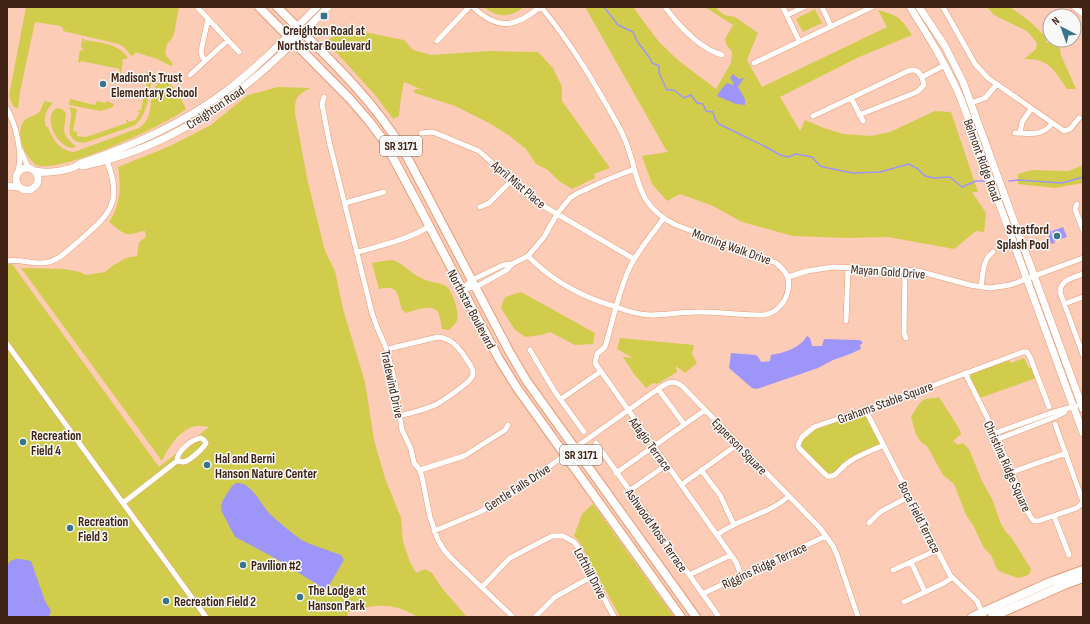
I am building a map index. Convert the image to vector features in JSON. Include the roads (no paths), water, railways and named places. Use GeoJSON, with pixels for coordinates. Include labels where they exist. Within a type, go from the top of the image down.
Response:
{"type":"FeatureCollection","features":[{"type":"Feature","properties":{"kind":"main road","name":"Northstar Boulevard"},"geometry":{"type":"LineString","coordinates":[[259,7],[370,121],[393,158],[511,379],[680,617]]}},
{"type":"Feature","properties":{"kind":"main road","name":"Northstar Boulevard"},"geometry":{"type":"LineString","coordinates":[[277,7],[358,88],[387,124],[404,151],[509,351],[526,380],[696,617]]}},
{"type":"Feature","properties":{"kind":"main road","name":"Creighton Road"},"geometry":{"type":"LineString","coordinates":[[300,30],[317,7]]}},
{"type":"Feature","properties":{"kind":"main road","name":"Creighton Road"},"geometry":{"type":"LineString","coordinates":[[77,166],[81,163],[118,150],[153,135],[197,111],[242,79],[328,7]]}},
{"type":"Feature","properties":{"kind":"main road","name":"Belmont Ridge Road"},"geometry":{"type":"LineString","coordinates":[[910,7],[945,65],[960,99],[1082,406]]}},
{"type":"Feature","properties":{"kind":"main road","name":"Belmont Ridge Road"},"geometry":{"type":"LineString","coordinates":[[919,7],[945,46],[963,82],[1083,433]]}},
{"type":"Feature","properties":{"kind":"main road","name":"Creighton Road"},"geometry":{"type":"LineString","coordinates":[[7,182],[24,168],[56,171],[107,161],[150,145],[210,112],[243,88],[290,39]]}},
{"type":"Feature","properties":{"kind":"main road"},"geometry":{"type":"LineString","coordinates":[[7,186],[19,187],[22,190],[29,190],[35,187],[38,179],[33,170]]}},
{"type":"Feature","properties":{"kind":"main road","name":"Creighton Road"},"geometry":{"type":"LineString","coordinates":[[35,187],[41,180],[56,171]]}},
{"type":"Feature","properties":{"kind":"main road"},"geometry":{"type":"LineString","coordinates":[[17,173],[16,182],[19,187]]}},
{"type":"Feature","properties":{"kind":"main road"},"geometry":{"type":"LineString","coordinates":[[972,617],[983,615],[1050,582],[1083,570]]}},
{"type":"Feature","properties":{"kind":"main road"},"geometry":{"type":"LineString","coordinates":[[992,617],[1083,578]]}},
{"type":"Feature","properties":{"kind":"street"},"geometry":{"type":"LineString","coordinates":[[197,7],[239,52]]}},
{"type":"Feature","properties":{"kind":"street"},"geometry":{"type":"LineString","coordinates":[[437,41],[469,7]]}},
{"type":"Feature","properties":{"kind":"street"},"geometry":{"type":"LineString","coordinates":[[472,7],[486,19],[492,22],[504,24],[515,23],[527,18],[540,7]]}},
{"type":"Feature","properties":{"kind":"street","name":"Morning Walk Drive"},"geometry":{"type":"LineString","coordinates":[[540,7],[558,27],[621,130],[630,149],[638,184],[644,196],[653,208],[664,218],[682,228],[772,260],[781,267],[788,277]]}},
{"type":"Feature","properties":{"kind":"street"},"geometry":{"type":"LineString","coordinates":[[665,7],[686,31],[712,52],[722,55]]}},
{"type":"Feature","properties":{"kind":"street"},"geometry":{"type":"LineString","coordinates":[[783,7],[799,41]]}},
{"type":"Feature","properties":{"kind":"street"},"geometry":{"type":"LineString","coordinates":[[787,15],[804,7]]}},
{"type":"Feature","properties":{"kind":"street"},"geometry":{"type":"LineString","coordinates":[[822,7],[831,26]]}},
{"type":"Feature","properties":{"kind":"street"},"geometry":{"type":"LineString","coordinates":[[754,63],[872,7]]}},
{"type":"Feature","properties":{"kind":"street"},"geometry":{"type":"LineString","coordinates":[[943,7],[976,64],[988,78],[1060,129],[1067,131],[1073,127],[1079,118]]}},
{"type":"Feature","properties":{"kind":"street"},"geometry":{"type":"LineString","coordinates":[[1074,7],[1083,14]]}},
{"type":"Feature","properties":{"kind":"street"},"geometry":{"type":"LineString","coordinates":[[205,61],[201,51],[208,19]]}},
{"type":"Feature","properties":{"kind":"street"},"geometry":{"type":"LineString","coordinates":[[190,75],[228,40]]}},
{"type":"Feature","properties":{"kind":"street"},"geometry":{"type":"LineString","coordinates":[[922,77],[945,65]]}},
{"type":"Feature","properties":{"kind":"street"},"geometry":{"type":"LineString","coordinates":[[813,116],[912,70],[918,71],[922,77],[924,85],[917,92],[859,115]]}},
{"type":"Feature","properties":{"kind":"street"},"geometry":{"type":"LineString","coordinates":[[971,103],[985,98],[997,84]]}},
{"type":"Feature","properties":{"kind":"street","name":"Tradewind Drive"},"geometry":{"type":"LineString","coordinates":[[324,97],[322,104],[330,141],[372,313],[387,350],[396,387],[402,430],[411,449],[414,463],[420,470],[434,531],[444,550],[513,617]]}},
{"type":"Feature","properties":{"kind":"street"},"geometry":{"type":"LineString","coordinates":[[851,98],[862,122]]}},
{"type":"Feature","properties":{"kind":"street"},"geometry":{"type":"LineString","coordinates":[[7,109],[13,122],[19,146],[27,165],[33,170]]}},
{"type":"Feature","properties":{"kind":"street"},"geometry":{"type":"LineString","coordinates":[[1031,109],[1022,122],[1018,133],[1042,133],[1052,123]]}},
{"type":"Feature","properties":{"kind":"street","name":"April Mist Place"},"geometry":{"type":"LineString","coordinates":[[421,133],[433,132],[472,147],[483,154],[535,201],[634,260]]}},
{"type":"Feature","properties":{"kind":"street"},"geometry":{"type":"LineString","coordinates":[[17,173],[20,163],[19,146]]}},
{"type":"Feature","properties":{"kind":"street"},"geometry":{"type":"LineString","coordinates":[[7,261],[16,260],[41,264],[53,261],[64,254],[99,224],[110,208],[114,193],[113,180],[107,161]]}},
{"type":"Feature","properties":{"kind":"street"},"geometry":{"type":"LineString","coordinates":[[462,289],[508,269],[512,264],[528,256],[544,237],[565,203],[576,194],[625,171],[634,169]]}},
{"type":"Feature","properties":{"kind":"street"},"geometry":{"type":"LineString","coordinates":[[480,207],[489,203],[512,180]]}},
{"type":"Feature","properties":{"kind":"street"},"geometry":{"type":"LineString","coordinates":[[345,203],[384,192]]}},
{"type":"Feature","properties":{"kind":"street"},"geometry":{"type":"LineString","coordinates":[[1077,204],[1075,209],[1083,230]]}},
{"type":"Feature","properties":{"kind":"street"},"geometry":{"type":"LineString","coordinates":[[617,308],[623,286],[634,260],[664,218]]}},
{"type":"Feature","properties":{"kind":"street"},"geometry":{"type":"LineString","coordinates":[[358,252],[413,236],[430,226]]}},
{"type":"Feature","properties":{"kind":"street"},"geometry":{"type":"LineString","coordinates":[[981,287],[986,260],[993,252]]}},
{"type":"Feature","properties":{"kind":"street"},"geometry":{"type":"LineString","coordinates":[[528,256],[556,280],[573,290],[594,300],[629,312],[651,315],[694,312],[768,314],[778,309],[785,300],[788,290],[788,277]]}},
{"type":"Feature","properties":{"kind":"street","name":"Mayan Gold Drive"},"geometry":{"type":"LineString","coordinates":[[788,277],[820,268],[848,268],[924,272],[970,286],[999,288],[1083,258]]}},
{"type":"Feature","properties":{"kind":"street"},"geometry":{"type":"LineString","coordinates":[[846,321],[848,268]]}},
{"type":"Feature","properties":{"kind":"street"},"geometry":{"type":"LineString","coordinates":[[905,271],[904,333],[906,338]]}},
{"type":"Feature","properties":{"kind":"street"},"geometry":{"type":"LineString","coordinates":[[1083,274],[1065,281],[1060,292],[1083,355]]}},
{"type":"Feature","properties":{"kind":"street"},"geometry":{"type":"LineString","coordinates":[[1064,304],[1083,297]]}},
{"type":"Feature","properties":{"kind":"street","name":"Adagio Terrace"},"geometry":{"type":"LineString","coordinates":[[617,308],[605,347],[597,354],[595,364],[731,555],[739,568],[741,575]]}},
{"type":"Feature","properties":{"kind":"street"},"geometry":{"type":"LineString","coordinates":[[387,350],[438,336],[444,337],[453,341],[472,368],[473,372],[473,376],[469,381],[436,404],[399,416]]}},
{"type":"Feature","properties":{"kind":"street"},"geometry":{"type":"LineString","coordinates":[[7,344],[206,617]]}},
{"type":"Feature","properties":{"kind":"street"},"geometry":{"type":"LineString","coordinates":[[530,350],[561,400],[584,432]]}},
{"type":"Feature","properties":{"kind":"street","name":"Grahams Stable Square"},"geometry":{"type":"LineString","coordinates":[[884,445],[850,462],[834,476],[830,477],[827,476],[799,448],[798,445],[800,440],[814,427],[1021,352],[1027,352],[1030,357],[1049,407]]}},
{"type":"Feature","properties":{"kind":"street"},"geometry":{"type":"LineString","coordinates":[[561,400],[600,372]]}},
{"type":"Feature","properties":{"kind":"street","name":"Christina Ridge Square"},"geometry":{"type":"LineString","coordinates":[[965,373],[996,436],[1032,519],[1038,521],[1077,508],[1083,502],[1055,424]]}},
{"type":"Feature","properties":{"kind":"street","name":"Epperson Square"},"geometry":{"type":"LineString","coordinates":[[575,448],[658,388],[668,382],[677,382],[820,528],[837,555],[858,617]]}},
{"type":"Feature","properties":{"kind":"street"},"geometry":{"type":"LineString","coordinates":[[658,388],[684,424]]}},
{"type":"Feature","properties":{"kind":"street"},"geometry":{"type":"LineString","coordinates":[[996,436],[1055,417],[1074,407],[1082,406]]}},
{"type":"Feature","properties":{"kind":"street","name":"Boca Field Terrace"},"geometry":{"type":"LineString","coordinates":[[865,409],[952,578],[973,597],[983,615]]}},
{"type":"Feature","properties":{"kind":"street"},"geometry":{"type":"LineString","coordinates":[[616,473],[705,410]]}},
{"type":"Feature","properties":{"kind":"street"},"geometry":{"type":"LineString","coordinates":[[420,470],[464,456],[505,430],[508,425]]}},
{"type":"Feature","properties":{"kind":"street"},"geometry":{"type":"LineString","coordinates":[[123,503],[177,461],[186,461],[204,447],[206,443],[204,440],[201,438],[197,439],[179,452],[177,461]]}},
{"type":"Feature","properties":{"kind":"street","name":"Ashwood Moss Terrace"},"geometry":{"type":"LineString","coordinates":[[596,444],[719,617]]}},
{"type":"Feature","properties":{"kind":"street"},"geometry":{"type":"LineString","coordinates":[[681,485],[738,444]]}},
{"type":"Feature","properties":{"kind":"street","name":"Gentle Falls Drive"},"geometry":{"type":"LineString","coordinates":[[434,531],[480,512],[506,497],[575,448]]}},
{"type":"Feature","properties":{"kind":"street"},"geometry":{"type":"LineString","coordinates":[[1012,472],[1066,453]]}},
{"type":"Feature","properties":{"kind":"street"},"geometry":{"type":"LineString","coordinates":[[629,491],[666,465]]}},
{"type":"Feature","properties":{"kind":"street"},"geometry":{"type":"LineString","coordinates":[[701,470],[720,495],[734,525]]}},
{"type":"Feature","properties":{"kind":"street"},"geometry":{"type":"LineString","coordinates":[[716,535],[774,507],[789,496]]}},
{"type":"Feature","properties":{"kind":"street"},"geometry":{"type":"LineString","coordinates":[[869,523],[880,512],[910,496]]}},
{"type":"Feature","properties":{"kind":"street"},"geometry":{"type":"LineString","coordinates":[[1054,516],[1069,556]]}},
{"type":"Feature","properties":{"kind":"street","name":"Lofthill Drive"},"geometry":{"type":"LineString","coordinates":[[482,587],[510,558],[552,536],[563,536],[578,546],[614,617]]}},
{"type":"Feature","properties":{"kind":"street","name":"Riggins Ridge Terrace"},"geometry":{"type":"LineString","coordinates":[[702,594],[826,536]]}},
{"type":"Feature","properties":{"kind":"street"},"geometry":{"type":"LineString","coordinates":[[893,570],[937,550]]}},
{"type":"Feature","properties":{"kind":"street"},"geometry":{"type":"LineString","coordinates":[[689,575],[731,555]]}},
{"type":"Feature","properties":{"kind":"street"},"geometry":{"type":"LineString","coordinates":[[912,562],[925,592]]}},
{"type":"Feature","properties":{"kind":"street"},"geometry":{"type":"LineString","coordinates":[[535,617],[555,597],[593,576]]}},
{"type":"Feature","properties":{"kind":"street"},"geometry":{"type":"LineString","coordinates":[[904,602],[952,578]]}},
{"type":"Feature","properties":{"kind":"waterway"},"geometry":{"type":"LineString","coordinates":[[604,7],[618,25],[633,32],[637,41],[652,63],[659,66],[659,73],[667,90],[674,90],[684,98],[691,95],[697,103],[703,104],[706,111],[713,112],[715,119],[719,124],[780,155],[788,157],[796,154],[812,157],[820,166],[853,173],[880,172],[909,164],[918,169],[925,176],[934,178],[950,177],[962,187],[976,181],[985,181]]}},
{"type":"Feature","properties":{"kind":"waterway"},"geometry":{"type":"LineString","coordinates":[[1009,181],[1019,180],[1062,183],[1083,177]]}},
{"type":"Feature","properties":{"kind":"place","name":"Creighton Road at Northstar Boulevard"},"geometry":{"type":"Point","coordinates":[324,16]}},
{"type":"Feature","properties":{"kind":"place","name":"Madison's Trust Elementary School"},"geometry":{"type":"Point","coordinates":[103,84]}},
{"type":"Feature","properties":{"kind":"place","name":"Stratford Splash Pool"},"geometry":{"type":"Point","coordinates":[1057,236]}},
{"type":"Feature","properties":{"kind":"place","name":"Recreation Field 4"},"geometry":{"type":"Point","coordinates":[23,442]}},
{"type":"Feature","properties":{"kind":"place","name":"Hal and Berni Hanson Nature Center"},"geometry":{"type":"Point","coordinates":[207,465]}},
{"type":"Feature","properties":{"kind":"place","name":"Recreation Field 3"},"geometry":{"type":"Point","coordinates":[70,528]}},
{"type":"Feature","properties":{"kind":"place","name":"Pavilion #2"},"geometry":{"type":"Point","coordinates":[243,565]}},
{"type":"Feature","properties":{"kind":"place","name":"The Lodge at Hanson Park"},"geometry":{"type":"Point","coordinates":[300,597]}},
{"type":"Feature","properties":{"kind":"place","name":"Recreation Field 2"},"geometry":{"type":"Point","coordinates":[166,601]}}]}
